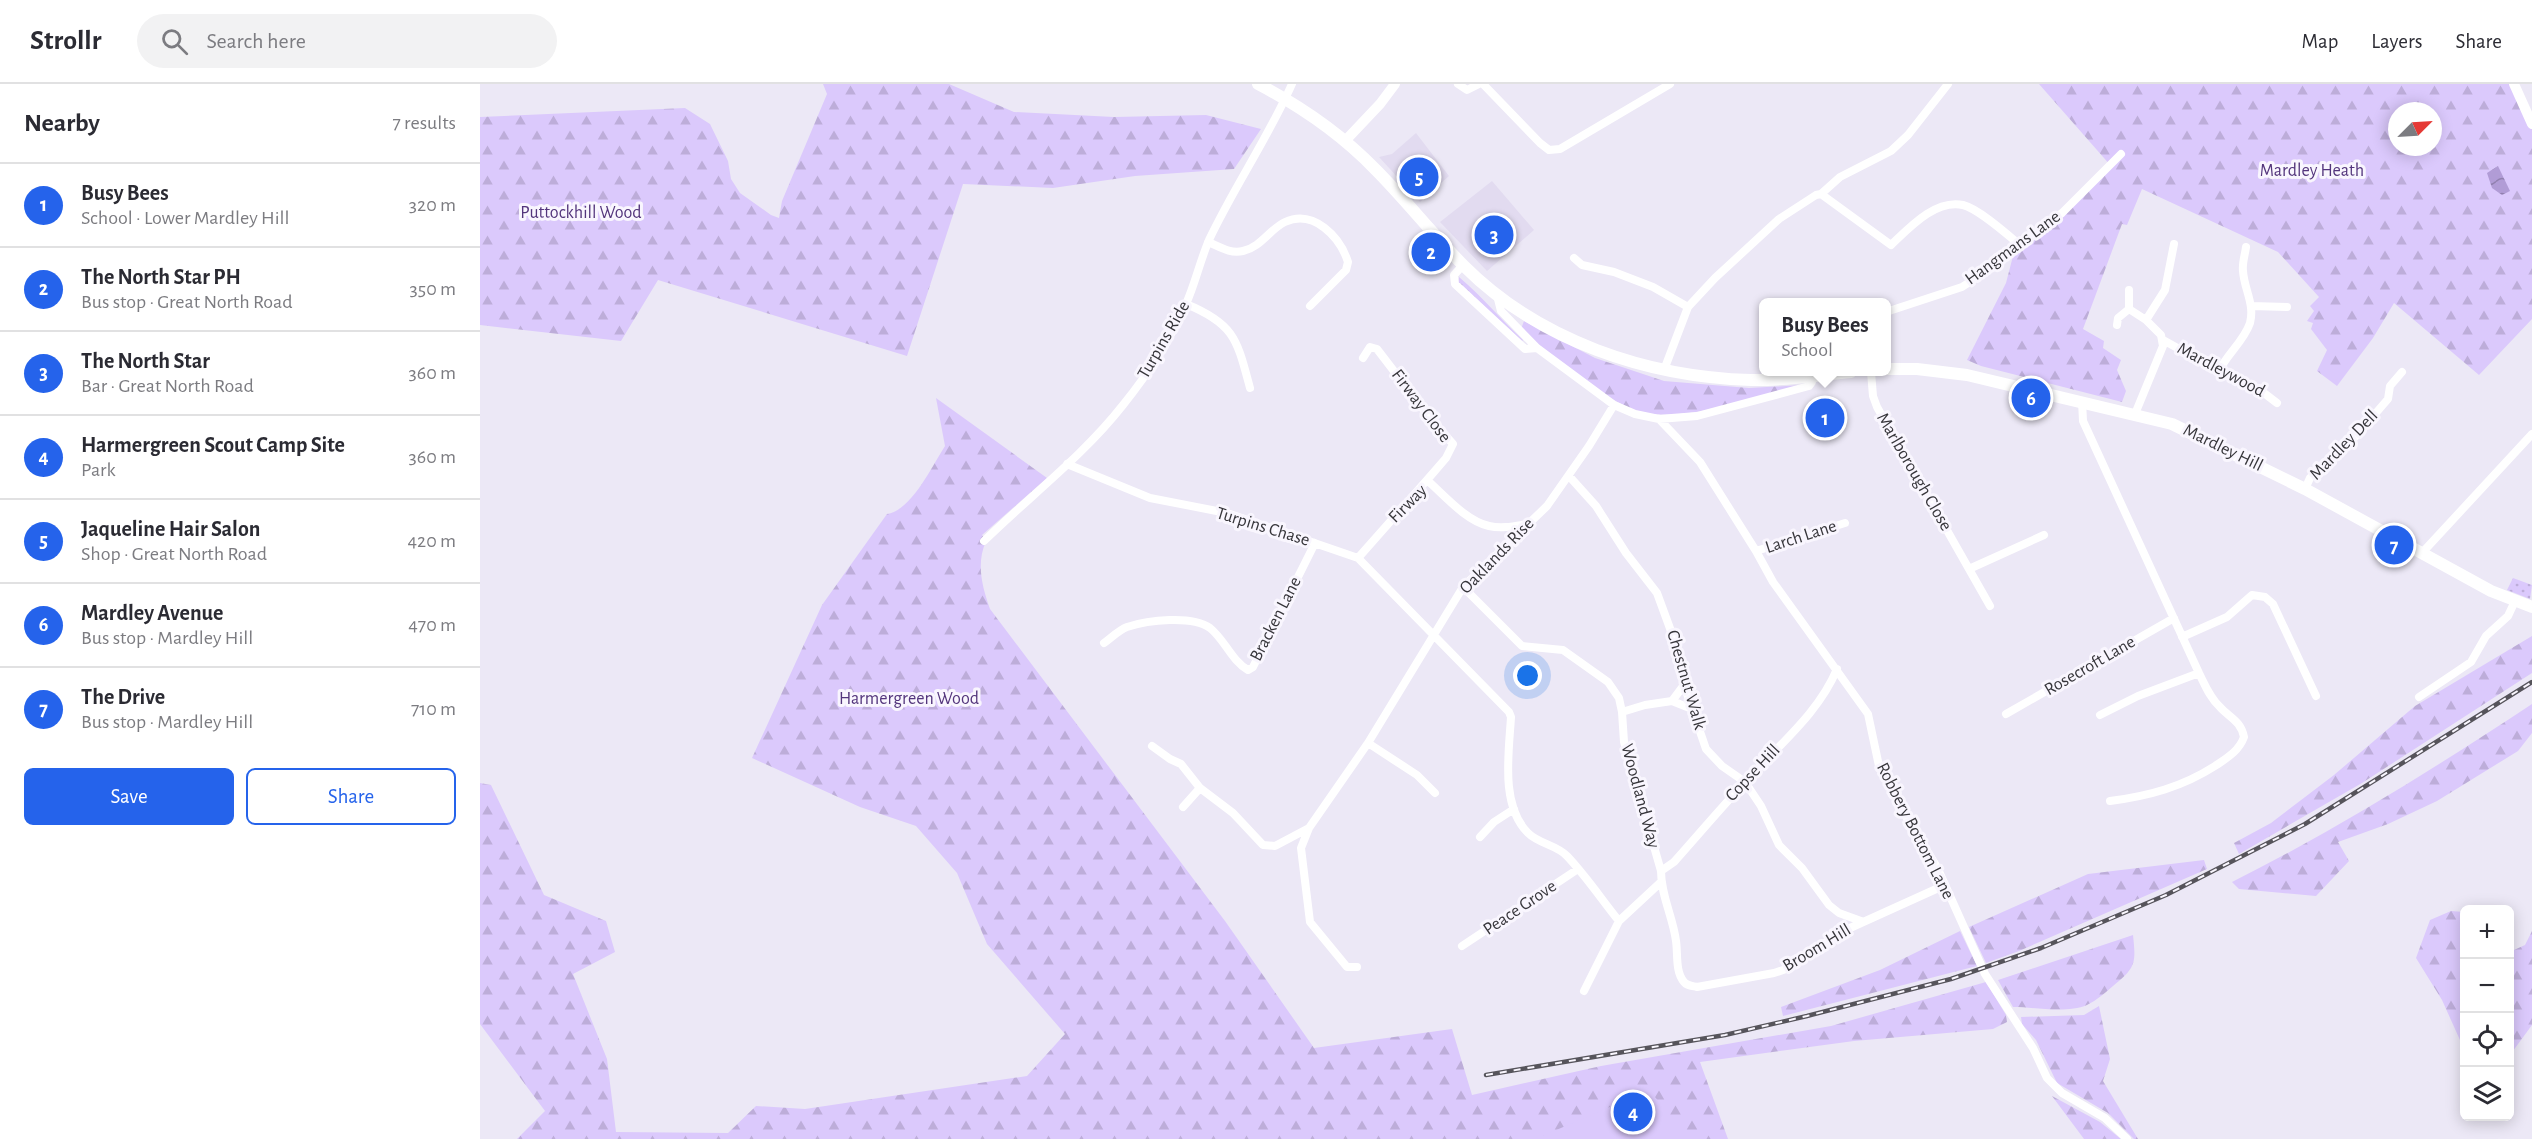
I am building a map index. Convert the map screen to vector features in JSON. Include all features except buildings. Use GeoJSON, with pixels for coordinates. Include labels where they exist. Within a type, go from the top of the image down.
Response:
{"type":"FeatureCollection","features":[{"type":"Feature","properties":{"kind":"main road"},"geometry":{"type":"LineString","coordinates":[[1258,84],[1319,120],[1345,141],[1378,172],[1463,265],[1497,295],[1517,318],[1596,350],[1664,370],[1752,380],[1812,376]]}},
{"type":"Feature","properties":{"kind":"main road","name":"Mardley Hill"},"geometry":{"type":"LineString","coordinates":[[1891,369],[1917,369],[1967,375],[2172,424],[2305,489],[2491,591],[2532,607]]}},
{"type":"Feature","properties":{"kind":"street","name":"Turpins Ride"},"geometry":{"type":"LineString","coordinates":[[984,541],[1067,464],[1122,406],[1148,371],[1186,304],[1208,242],[1233,194],[1269,134],[1293,84]]}},
{"type":"Feature","properties":{"kind":"street"},"geometry":{"type":"LineString","coordinates":[[1345,141],[1380,104],[1395,84]]}},
{"type":"Feature","properties":{"kind":"street"},"geometry":{"type":"LineString","coordinates":[[1458,84],[1467,90],[1481,84],[1540,143],[1553,151],[1670,84]]}},
{"type":"Feature","properties":{"kind":"street"},"geometry":{"type":"LineString","coordinates":[[1664,370],[1688,307],[1715,278],[1779,219],[1821,194],[1840,177],[1885,155],[1899,144],[1948,84]]}},
{"type":"Feature","properties":{"kind":"street"},"geometry":{"type":"LineString","coordinates":[[2514,84],[2532,123]]}},
{"type":"Feature","properties":{"kind":"street","name":"Hangmans Lane"},"geometry":{"type":"LineString","coordinates":[[1891,311],[1962,287],[2021,246],[2062,213],[2121,153]]}},
{"type":"Feature","properties":{"kind":"street"},"geometry":{"type":"LineString","coordinates":[[1821,194],[1891,245],[1917,221],[1936,209],[1950,205],[1964,205],[1993,223],[2021,246]]}},
{"type":"Feature","properties":{"kind":"street"},"geometry":{"type":"LineString","coordinates":[[1208,242],[1231,252],[1242,251],[1260,242],[1285,222],[1298,219],[1312,221],[1323,226],[1338,240],[1348,262],[1346,270],[1310,306]]}},
{"type":"Feature","properties":{"kind":"street"},"geometry":{"type":"LineString","coordinates":[[2146,320],[2164,290],[2174,244]]}},
{"type":"Feature","properties":{"kind":"street"},"geometry":{"type":"LineString","coordinates":[[2219,371],[2246,332],[2249,323],[2251,306],[2242,271],[2246,247]]}},
{"type":"Feature","properties":{"kind":"street"},"geometry":{"type":"LineString","coordinates":[[1574,258],[1582,265],[1614,272],[1653,286],[1688,307]]}},
{"type":"Feature","properties":{"kind":"street"},"geometry":{"type":"LineString","coordinates":[[1463,265],[1454,275],[1455,284],[1525,349],[1537,348]]}},
{"type":"Feature","properties":{"kind":"street"},"geometry":{"type":"LineString","coordinates":[[2117,326],[2118,318],[2130,309],[2129,290]]}},
{"type":"Feature","properties":{"kind":"street"},"geometry":{"type":"LineString","coordinates":[[1186,304],[1211,315],[1232,334],[1239,349],[1250,388]]}},
{"type":"Feature","properties":{"kind":"street"},"geometry":{"type":"LineString","coordinates":[[2251,306],[2287,307]]}},
{"type":"Feature","properties":{"kind":"street","name":"Mardleywood"},"geometry":{"type":"LineString","coordinates":[[2130,309],[2146,320],[2163,340],[2219,371],[2260,390],[2277,403]]}},
{"type":"Feature","properties":{"kind":"street"},"geometry":{"type":"LineString","coordinates":[[1517,318],[1537,348],[1614,405],[1635,414],[1659,419],[1718,412],[1791,392],[1811,384],[1812,376]]}},
{"type":"Feature","properties":{"kind":"street","name":"Mardleywood"},"geometry":{"type":"LineString","coordinates":[[2135,414],[2163,346],[2163,340]]}},
{"type":"Feature","properties":{"kind":"street","name":"Firway Close"},"geometry":{"type":"LineString","coordinates":[[1363,358],[1370,347],[1377,349],[1453,444],[1446,458],[1427,480]]}},
{"type":"Feature","properties":{"kind":"street","name":"Mardley Dell"},"geometry":{"type":"LineString","coordinates":[[2305,489],[2310,478],[2356,436],[2388,399],[2390,386],[2402,372]]}},
{"type":"Feature","properties":{"kind":"street","name":"Marlborough Close"},"geometry":{"type":"LineString","coordinates":[[1871,376],[1873,396],[1877,407],[1990,606]]}},
{"type":"Feature","properties":{"kind":"street"},"geometry":{"type":"LineString","coordinates":[[2082,401],[2083,421],[2199,673],[2221,709],[2237,720],[2244,737],[2241,745],[2232,754],[2202,774],[2171,789],[2138,798],[2110,801]]}},
{"type":"Feature","properties":{"kind":"street","name":"Oaklands Rise"},"geometry":{"type":"LineString","coordinates":[[1152,746],[1181,764],[1200,788],[1233,813],[1263,845],[1275,846],[1309,828],[1368,743],[1463,587],[1546,506],[1569,476],[1614,405]]}},
{"type":"Feature","properties":{"kind":"street","name":"Robbery Bottom Lane"},"geometry":{"type":"LineString","coordinates":[[1659,419],[1700,462],[1778,589],[1837,669],[1871,721],[1879,766],[1944,885],[1986,974],[2033,1048],[2047,1078],[2062,1093],[2105,1118],[2127,1139]]}},
{"type":"Feature","properties":{"kind":"street"},"geometry":{"type":"LineString","coordinates":[[2421,554],[2532,434]]}},
{"type":"Feature","properties":{"kind":"street","name":"Turpins Chase"},"geometry":{"type":"LineString","coordinates":[[1067,464],[1150,498],[1227,513],[1358,558],[1504,706],[1512,717],[1508,768],[1514,809]]}},
{"type":"Feature","properties":{"kind":"street","name":"Chestnut Walk"},"geometry":{"type":"LineString","coordinates":[[1569,476],[1596,506],[1626,553],[1657,593],[1676,642],[1684,685],[1706,748],[1714,759],[1745,782],[1761,806],[1779,845],[1802,868],[1835,910],[1861,921]]}},
{"type":"Feature","properties":{"kind":"street","name":"Firway"},"geometry":{"type":"LineString","coordinates":[[1358,558],[1427,480],[1463,511],[1488,526],[1506,527],[1528,524]]}},
{"type":"Feature","properties":{"kind":"street","name":"Larch Lane"},"geometry":{"type":"LineString","coordinates":[[1756,551],[1845,523]]}},
{"type":"Feature","properties":{"kind":"street"},"geometry":{"type":"LineString","coordinates":[[1969,569],[2044,535]]}},
{"type":"Feature","properties":{"kind":"street","name":"Bracken Lane"},"geometry":{"type":"LineString","coordinates":[[1104,644],[1125,627],[1191,620],[1208,627],[1219,637],[1239,665],[1248,670],[1253,667],[1315,543]]}},
{"type":"Feature","properties":{"kind":"street","name":"Woodland Way"},"geometry":{"type":"LineString","coordinates":[[1463,587],[1522,646],[1563,650],[1608,682],[1618,698],[1622,712],[1624,742],[1661,871],[1661,882],[1676,940],[1678,965],[1683,981]]}},
{"type":"Feature","properties":{"kind":"street"},"geometry":{"type":"LineString","coordinates":[[2182,637],[2227,617],[2252,596],[2265,597],[2273,604],[2316,696]]}},
{"type":"Feature","properties":{"kind":"street"},"geometry":{"type":"LineString","coordinates":[[2419,697],[2471,662],[2486,636],[2508,616],[2515,601]]}},
{"type":"Feature","properties":{"kind":"street","name":"Rosecroft Lane"},"geometry":{"type":"LineString","coordinates":[[2006,714],[2174,618]]}},
{"type":"Feature","properties":{"kind":"street","name":"Copse Hill"},"geometry":{"type":"LineString","coordinates":[[1661,871],[1674,862],[1745,782],[1803,723],[1828,691],[1837,669]]}},
{"type":"Feature","properties":{"kind":"street"},"geometry":{"type":"LineString","coordinates":[[2100,715],[2138,696],[2199,673]]}},
{"type":"Feature","properties":{"kind":"street"},"geometry":{"type":"LineString","coordinates":[[1672,701],[1684,685]]}},
{"type":"Feature","properties":{"kind":"street"},"geometry":{"type":"LineString","coordinates":[[1622,712],[1645,705],[1672,701],[1692,709]]}},
{"type":"Feature","properties":{"kind":"street"},"geometry":{"type":"LineString","coordinates":[[1368,743],[1418,775],[1435,793]]}},
{"type":"Feature","properties":{"kind":"street"},"geometry":{"type":"LineString","coordinates":[[1183,807],[1200,788]]}},
{"type":"Feature","properties":{"kind":"street"},"geometry":{"type":"LineString","coordinates":[[1480,837],[1494,822],[1514,809],[1527,832],[1560,850],[1619,921]]}},
{"type":"Feature","properties":{"kind":"street"},"geometry":{"type":"LineString","coordinates":[[1309,828],[1301,848],[1311,922],[1347,967],[1357,967]]}},
{"type":"Feature","properties":{"kind":"street","name":"Peace Grove"},"geometry":{"type":"LineString","coordinates":[[1462,946],[1578,869]]}},
{"type":"Feature","properties":{"kind":"street"},"geometry":{"type":"LineString","coordinates":[[1584,991],[1619,921],[1661,882]]}},
{"type":"Feature","properties":{"kind":"street","name":"Broom Hill"},"geometry":{"type":"LineString","coordinates":[[1683,981],[1697,987],[1774,974],[1789,968],[1821,943],[1861,921],[1944,885]]}},
{"type":"Feature","properties":{"kind":"shaded area"},"geometry":{"type":"Polygon","coordinates":[[[1416,133],[1449,176],[1420,202],[1379,157],[1392,154],[1416,133]]]}},
{"type":"Feature","properties":{"kind":"shaded area"},"geometry":{"type":"Polygon","coordinates":[[[1492,181],[1534,230],[1487,271],[1440,222],[1492,181]]]}},
{"type":"Feature","properties":{"kind":"green space","name":"Puttockhill Wood"},"geometry":{"type":"Polygon","coordinates":[[[823,84],[949,84],[1014,112],[1114,117],[1206,115],[1261,129],[1234,169],[1135,176],[1053,188],[963,184],[907,356],[658,280],[621,341],[480,325],[480,117],[685,108],[710,124],[728,161],[731,179],[740,193],[779,218],[782,201],[827,94],[823,84]]]}},
{"type":"Feature","properties":{"kind":"green space","name":"Mardley Heath"},"geometry":{"type":"Polygon","coordinates":[[[2039,84],[2512,84],[2532,128],[2532,319],[2479,375],[2394,303],[2373,338],[2337,386],[2317,371],[2327,350],[2311,329],[2313,323],[2307,321],[2314,311],[2310,306],[2319,297],[2278,252],[2142,189],[2127,225],[2122,224],[2083,329],[2104,341],[2103,348],[2121,360],[2117,370],[2126,391],[2122,402],[1981,366],[1967,360],[2006,283],[2013,256],[2111,166],[2039,84]]]}},
{"type":"Feature","properties":{"kind":"green space"},"geometry":{"type":"Polygon","coordinates":[[[1459,277],[1476,292],[1522,341],[1458,282],[1459,277]]]}},
{"type":"Feature","properties":{"kind":"green space"},"geometry":{"type":"Polygon","coordinates":[[[1524,321],[1595,358],[1664,381],[1749,388],[1803,385],[1717,408],[1671,415],[1650,414],[1618,402],[1556,359],[1521,329],[1524,321]]]}},
{"type":"Feature","properties":{"kind":"green space","name":"Harmergreen Wood"},"geometry":{"type":"Polygon","coordinates":[[[936,398],[1047,478],[982,535],[986,541],[981,558],[981,575],[990,609],[1225,921],[1314,1048],[1452,1029],[1472,1095],[1601,1066],[1831,1026],[1986,982],[2006,1015],[2007,1022],[1993,1029],[1854,1041],[1700,1062],[1728,1139],[517,1139],[545,1111],[480,1024],[480,783],[491,785],[544,895],[606,921],[615,952],[573,974],[607,1059],[616,1132],[728,1133],[756,1106],[805,1109],[1027,1076],[1065,1034],[987,944],[957,873],[916,826],[860,807],[752,758],[822,605],[887,514],[896,511],[913,496],[945,446],[936,398]]]}},
{"type":"Feature","properties":{"kind":"green space"},"geometry":{"type":"Polygon","coordinates":[[[2513,578],[2532,585],[2530,599],[2507,590],[2513,578]]]}},
{"type":"Feature","properties":{"kind":"green space"},"geometry":{"type":"Polygon","coordinates":[[[2532,636],[2532,673],[2362,783],[2239,854],[2234,843],[2271,823],[2334,775],[2415,706],[2532,636]]]}},
{"type":"Feature","properties":{"kind":"green space"},"geometry":{"type":"Polygon","coordinates":[[[2532,704],[2532,733],[2518,751],[2437,801],[2388,824],[2338,842],[2349,861],[2316,896],[2239,889],[2232,882],[2385,798],[2532,704]]]}},
{"type":"Feature","properties":{"kind":"green space"},"geometry":{"type":"Polygon","coordinates":[[[2204,860],[2207,869],[2019,951],[1986,963],[1969,927],[2088,874],[2204,860]]]}},
{"type":"Feature","properties":{"kind":"green space"},"geometry":{"type":"Polygon","coordinates":[[[2451,911],[2460,912],[2460,1040],[2442,1000],[2416,958],[2430,920],[2451,911]]]}},
{"type":"Feature","properties":{"kind":"green space"},"geometry":{"type":"Polygon","coordinates":[[[1960,931],[1977,966],[1783,1016],[1781,1007],[1880,970],[1960,931]]]}},
{"type":"Feature","properties":{"kind":"green space"},"geometry":{"type":"Polygon","coordinates":[[[2532,931],[2532,1025],[2514,1050],[2514,950],[2525,945],[2532,931]]]}},
{"type":"Feature","properties":{"kind":"green space"},"geometry":{"type":"Polygon","coordinates":[[[2133,935],[2134,959],[2130,969],[2104,994],[2079,1008],[2060,1010],[2013,1007],[1998,980],[2133,935]]]}},
{"type":"Feature","properties":{"kind":"green space"},"geometry":{"type":"Polygon","coordinates":[[[2099,1006],[2110,1059],[2103,1081],[2138,1139],[2134,1139],[2108,1113],[2057,1083],[2036,1040],[2022,1024],[2021,1017],[2084,1015],[2099,1006]]]}},
{"type":"Feature","properties":{"kind":"green space"},"geometry":{"type":"Polygon","coordinates":[[[1649,1090],[1691,1139],[1534,1139],[1547,1134],[1649,1090]]]}},
{"type":"Feature","properties":{"kind":"green space"},"geometry":{"type":"Polygon","coordinates":[[[2052,1096],[2100,1122],[2121,1139],[2084,1139],[2052,1096]]]}},
{"type":"Feature","properties":{"kind":"water"},"geometry":{"type":"Polygon","coordinates":[[[2498,166],[2510,191],[2502,195],[2492,188],[2487,173],[2498,166]]]}},
{"type":"Feature","properties":{"kind":"railway"},"geometry":{"type":"LineString","coordinates":[[1486,1075],[1725,1035],[1951,979],[2041,948],[2166,895],[2305,824],[2532,682]]}},
{"type":"Feature","properties":{"kind":"place","name":"Jaqueline Hair Salon"},"geometry":{"type":"Point","coordinates":[1419,177]}},
{"type":"Feature","properties":{"kind":"place","name":"The North Star"},"geometry":{"type":"Point","coordinates":[1494,235]}},
{"type":"Feature","properties":{"kind":"place","name":"The North Star PH"},"geometry":{"type":"Point","coordinates":[1431,252]}},
{"type":"Feature","properties":{"kind":"place","name":"Mardley Avenue"},"geometry":{"type":"Point","coordinates":[2031,398]}},
{"type":"Feature","properties":{"kind":"place","name":"Busy Bees"},"geometry":{"type":"Point","coordinates":[1825,418]}},
{"type":"Feature","properties":{"kind":"place","name":"The Drive"},"geometry":{"type":"Point","coordinates":[2394,545]}},
{"type":"Feature","properties":{"kind":"place","name":"Harmergreen Scout Camp Site"},"geometry":{"type":"Point","coordinates":[1633,1112]}}]}
